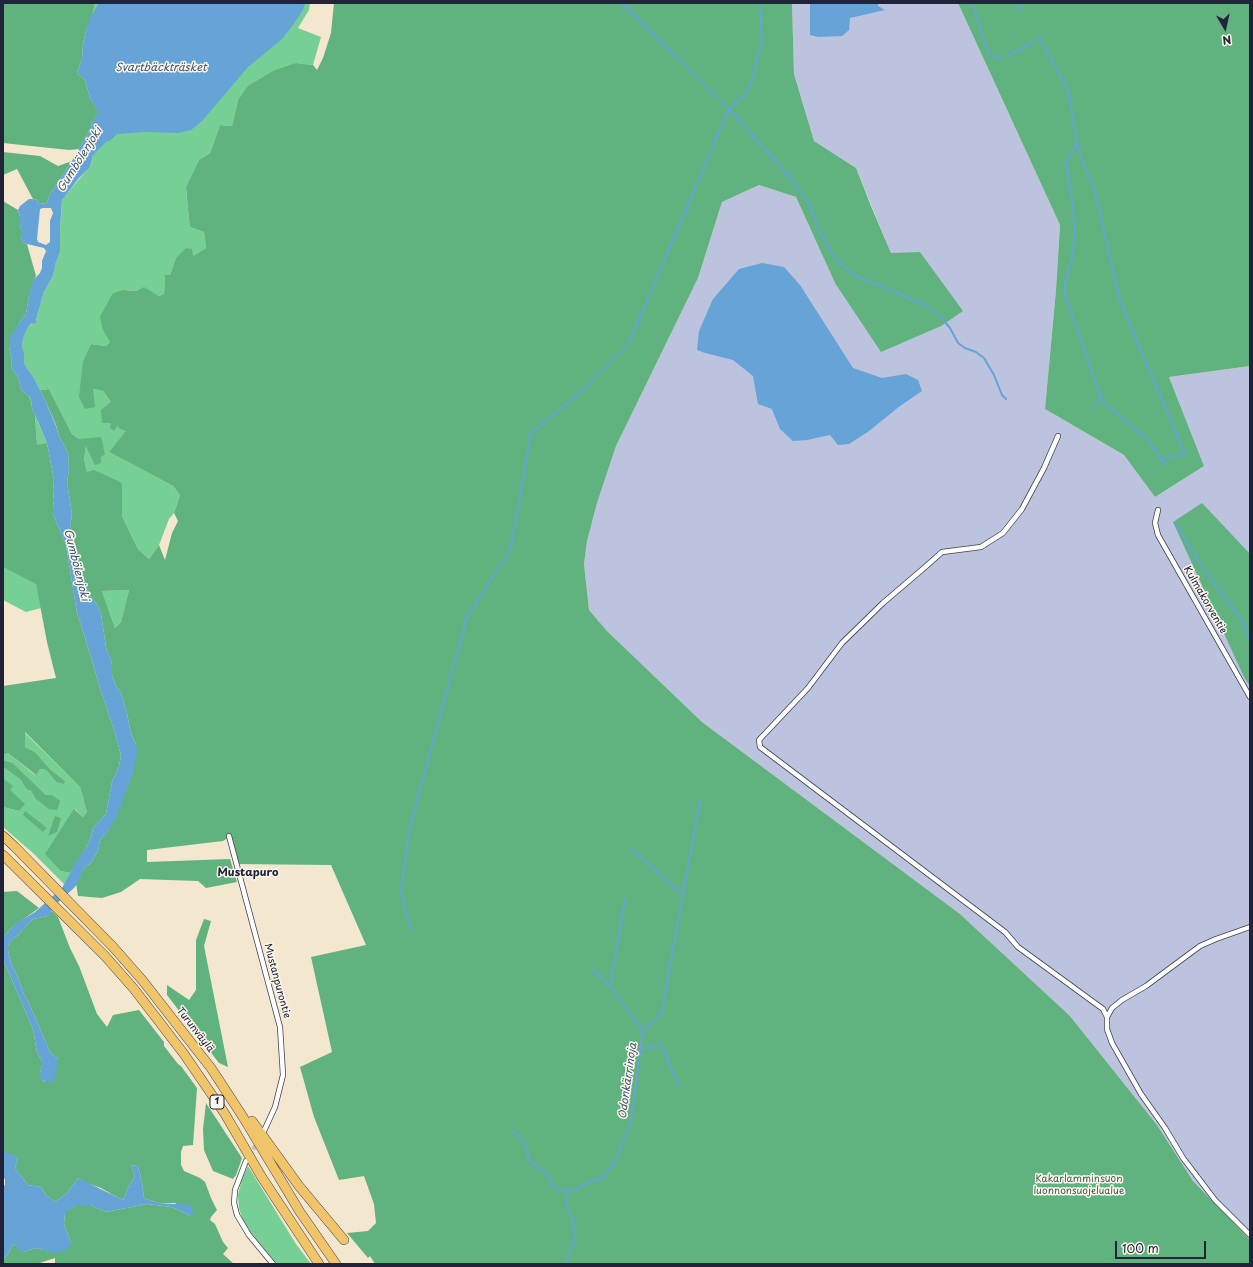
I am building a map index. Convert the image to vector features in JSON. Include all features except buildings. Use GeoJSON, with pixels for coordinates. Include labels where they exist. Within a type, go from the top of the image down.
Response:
{"type":"FeatureCollection","features":[{"type":"Feature","properties":{"kind":"highway","name":"Turunväylä"},"geometry":{"type":"LineString","coordinates":[[3,836],[114,948],[143,981],[211,1068],[243,1117],[300,1212],[336,1264]]}},
{"type":"Feature","properties":{"kind":"highway","name":"1"},"geometry":{"type":"LineString","coordinates":[[3,855],[105,956],[134,989],[184,1054],[225,1114],[261,1176],[319,1264]]}},
{"type":"Feature","properties":{"kind":"highway"},"geometry":{"type":"LineString","coordinates":[[211,1068],[248,1115],[299,1186],[344,1240]]}},
{"type":"Feature","properties":{"kind":"street"},"geometry":{"type":"LineString","coordinates":[[1058,436],[1044,468],[1022,509],[1003,533],[981,547],[942,552],[883,603],[842,643],[808,688],[759,740],[760,747],[1004,932],[1018,947],[1103,1009],[1107,1017]]}},
{"type":"Feature","properties":{"kind":"street","name":"Kulmakorventie"},"geometry":{"type":"LineString","coordinates":[[1158,510],[1155,523],[1158,535],[1250,696]]}},
{"type":"Feature","properties":{"kind":"street","name":"Mustanpurontie"},"geometry":{"type":"LineString","coordinates":[[229,836],[280,1028],[283,1075],[275,1107],[264,1131]]}},
{"type":"Feature","properties":{"kind":"street"},"geometry":{"type":"LineString","coordinates":[[1250,927],[1200,946],[1141,989],[1122,1000],[1112,1008],[1107,1017],[1106,1029],[1112,1043],[1141,1094],[1165,1128],[1183,1158],[1215,1200],[1250,1235]]}},
{"type":"Feature","properties":{"kind":"street"},"geometry":{"type":"LineString","coordinates":[[246,1161],[235,1190],[234,1203],[237,1215],[249,1235],[273,1264]]}},
{"type":"Feature","properties":{"kind":"shaded area"},"geometry":{"type":"Polygon","coordinates":[[[792,3],[958,3],[1060,225],[1056,290],[1045,409],[1124,455],[1155,497],[1204,466],[1169,377],[1250,366],[1250,1240],[1193,1181],[1157,1125],[1070,1016],[960,914],[702,722],[607,631],[589,610],[584,564],[587,541],[597,503],[616,446],[698,278],[722,202],[759,185],[796,197],[835,283],[891,253],[856,168],[814,141],[794,74],[792,3]]]}},
{"type":"Feature","properties":{"kind":"green space"},"geometry":{"type":"Polygon","coordinates":[[[3,3],[95,3],[86,31],[82,59],[77,73],[85,80],[90,98],[97,109],[97,115],[79,149],[69,150],[3,143],[3,3]]]}},
{"type":"Feature","properties":{"kind":"green space"},"geometry":{"type":"Polygon","coordinates":[[[95,3],[310,3],[309,10],[298,28],[321,37],[313,65],[296,63],[238,100],[232,126],[220,125],[210,153],[199,160],[186,187],[190,227],[204,232],[206,248],[193,256],[176,258],[170,275],[165,276],[164,294],[159,296],[152,292],[124,290],[103,330],[111,341],[106,346],[91,344],[83,361],[93,389],[103,391],[111,402],[111,423],[119,425],[127,431],[109,452],[173,486],[180,495],[174,513],[169,519],[159,545],[149,559],[138,549],[122,516],[122,483],[87,472],[84,459],[86,445],[101,457],[79,439],[72,434],[49,389],[40,390],[25,365],[22,347],[23,339],[28,327],[37,320],[44,292],[53,276],[60,252],[62,200],[91,165],[93,155],[93,13],[95,3]]]}},
{"type":"Feature","properties":{"kind":"green space","name":"Kakarlamminsuon luonnonsuojelualue"},"geometry":{"type":"Polygon","coordinates":[[[334,3],[792,3],[794,74],[814,141],[856,168],[891,253],[920,252],[963,311],[941,326],[881,352],[835,283],[796,197],[759,185],[722,202],[698,278],[616,446],[597,503],[587,541],[584,564],[589,610],[607,631],[702,722],[960,914],[1070,1016],[1157,1125],[1193,1181],[1250,1240],[1250,1264],[375,1264],[370,1256],[368,1258],[347,1233],[368,1231],[376,1223],[374,1204],[364,1176],[339,1180],[314,1117],[300,1067],[332,1052],[311,957],[366,945],[331,865],[236,864],[229,837],[223,841],[147,850],[147,862],[230,859],[237,882],[206,888],[198,881],[140,879],[121,892],[102,898],[78,896],[76,883],[85,867],[91,863],[98,851],[100,840],[108,831],[136,744],[131,734],[121,693],[116,686],[112,675],[112,664],[106,647],[101,614],[97,604],[89,595],[78,562],[76,546],[69,536],[72,514],[67,482],[69,470],[68,453],[59,436],[56,425],[40,390],[49,389],[72,434],[79,439],[101,437],[105,454],[101,457],[101,463],[95,465],[86,446],[84,459],[87,472],[94,470],[122,483],[122,516],[138,549],[149,559],[159,545],[165,560],[172,533],[178,521],[174,513],[180,495],[173,486],[109,452],[126,431],[119,428],[118,425],[114,431],[110,428],[111,423],[102,423],[101,410],[111,402],[103,391],[93,389],[95,407],[85,409],[79,397],[83,361],[91,344],[106,346],[110,342],[103,330],[100,317],[113,293],[124,290],[137,291],[144,287],[159,296],[164,294],[165,275],[170,275],[176,258],[186,248],[192,249],[193,256],[206,248],[204,232],[190,227],[186,187],[199,160],[210,153],[220,125],[232,126],[238,100],[248,86],[273,71],[296,63],[313,65],[317,70],[323,58],[331,33],[334,3]],[[129,590],[102,591],[115,628],[121,622],[129,590]]]}},
{"type":"Feature","properties":{"kind":"green space"},"geometry":{"type":"Polygon","coordinates":[[[958,3],[1250,3],[1250,366],[1169,377],[1204,466],[1155,497],[1124,455],[1045,409],[1056,290],[1060,225],[958,3]]]}},
{"type":"Feature","properties":{"kind":"green space"},"geometry":{"type":"Polygon","coordinates":[[[3,152],[40,156],[58,166],[72,161],[50,194],[47,203],[39,204],[37,200],[33,199],[17,169],[3,175],[3,152]]]}},
{"type":"Feature","properties":{"kind":"green space"},"geometry":{"type":"Polygon","coordinates":[[[3,201],[18,210],[20,217],[21,238],[23,243],[27,244],[36,276],[29,296],[26,314],[19,323],[9,347],[12,360],[11,366],[19,380],[21,390],[29,396],[31,401],[35,415],[37,445],[47,443],[54,480],[53,514],[66,545],[77,613],[121,755],[119,766],[112,782],[106,814],[93,828],[87,846],[70,873],[61,871],[45,854],[74,809],[83,817],[87,812],[80,787],[25,732],[25,747],[35,752],[50,769],[65,781],[64,784],[56,782],[46,770],[40,769],[36,775],[8,753],[3,755],[3,686],[56,678],[47,642],[36,584],[3,567],[3,201]]]}},
{"type":"Feature","properties":{"kind":"green space"},"geometry":{"type":"Polygon","coordinates":[[[35,415],[47,443],[37,446],[35,415]]]}},
{"type":"Feature","properties":{"kind":"green space"},"geometry":{"type":"Polygon","coordinates":[[[1202,503],[1250,554],[1250,686],[1244,677],[1173,522],[1202,503]]]}},
{"type":"Feature","properties":{"kind":"green space"},"geometry":{"type":"Polygon","coordinates":[[[3,567],[36,583],[41,608],[26,612],[3,600],[3,567]]]}},
{"type":"Feature","properties":{"kind":"green space"},"geometry":{"type":"Polygon","coordinates":[[[129,590],[121,622],[115,628],[102,591],[129,590]]]}},
{"type":"Feature","properties":{"kind":"green space"},"geometry":{"type":"Polygon","coordinates":[[[24,732],[80,787],[87,812],[83,817],[75,809],[61,871],[70,873],[64,884],[34,854],[3,827],[3,807],[19,811],[9,790],[12,786],[3,778],[3,767],[21,780],[26,789],[31,791],[35,798],[52,795],[46,795],[13,763],[3,760],[3,755],[8,753],[35,775],[40,769],[46,770],[56,782],[65,781],[50,769],[35,752],[25,747],[24,732]]]}},
{"type":"Feature","properties":{"kind":"green space"},"geometry":{"type":"Polygon","coordinates":[[[3,760],[13,763],[46,795],[52,795],[60,801],[57,810],[49,809],[35,798],[31,791],[26,789],[21,780],[3,767],[3,760]]]}},
{"type":"Feature","properties":{"kind":"green space"},"geometry":{"type":"Polygon","coordinates":[[[3,778],[13,786],[10,790],[25,804],[19,811],[3,807],[3,778]]]}},
{"type":"Feature","properties":{"kind":"green space"},"geometry":{"type":"Polygon","coordinates":[[[25,811],[47,828],[43,832],[23,815],[25,811]]]}},
{"type":"Feature","properties":{"kind":"green space"},"geometry":{"type":"Polygon","coordinates":[[[55,816],[61,818],[57,832],[48,836],[55,816]]]}},
{"type":"Feature","properties":{"kind":"green space"},"geometry":{"type":"Polygon","coordinates":[[[17,891],[39,908],[11,928],[3,938],[3,892],[17,891]]]}},
{"type":"Feature","properties":{"kind":"green space"},"geometry":{"type":"Polygon","coordinates":[[[52,911],[58,917],[79,966],[97,1014],[107,1027],[113,1015],[139,1010],[164,1042],[164,1046],[197,1088],[193,1145],[183,1146],[181,1152],[181,1165],[184,1171],[200,1178],[205,1182],[217,1210],[210,1220],[215,1224],[223,1242],[228,1248],[223,1254],[234,1264],[55,1264],[55,1258],[37,1264],[3,1264],[3,1259],[9,1253],[11,1247],[15,1244],[24,1252],[35,1248],[43,1250],[71,1243],[64,1224],[65,1212],[76,1205],[90,1205],[106,1212],[147,1204],[172,1207],[191,1216],[175,1203],[159,1203],[144,1198],[138,1166],[131,1165],[135,1176],[123,1200],[78,1178],[67,1193],[55,1202],[46,1195],[41,1187],[28,1185],[15,1168],[18,1158],[3,1152],[3,959],[33,1029],[37,1052],[42,1061],[40,1073],[42,1080],[45,1082],[58,1059],[50,1052],[24,994],[11,963],[8,946],[11,940],[17,936],[33,919],[48,916],[52,911]]]}},
{"type":"Feature","properties":{"kind":"green space"},"geometry":{"type":"Polygon","coordinates":[[[204,919],[211,921],[204,946],[228,1067],[219,1063],[167,995],[167,985],[189,1000],[196,990],[196,940],[204,919]]]}},
{"type":"Feature","properties":{"kind":"green space"},"geometry":{"type":"Polygon","coordinates":[[[206,1103],[242,1158],[233,1179],[213,1171],[204,1150],[203,1129],[206,1103]]]}},
{"type":"Feature","properties":{"kind":"green space"},"geometry":{"type":"Polygon","coordinates":[[[248,1166],[296,1244],[311,1264],[277,1264],[249,1230],[242,1218],[239,1208],[238,1195],[242,1179],[248,1166]]]}},
{"type":"Feature","properties":{"kind":"water"},"geometry":{"type":"Polygon","coordinates":[[[99,3],[305,3],[303,10],[282,39],[248,67],[202,121],[191,130],[178,133],[145,132],[117,134],[111,140],[106,142],[93,155],[89,168],[62,200],[60,252],[53,276],[44,292],[36,323],[31,324],[28,327],[23,339],[22,347],[25,365],[34,378],[45,400],[59,436],[68,453],[69,470],[67,482],[72,514],[69,536],[76,546],[78,562],[89,595],[97,604],[101,614],[106,647],[112,664],[112,675],[116,686],[121,693],[137,752],[133,773],[117,816],[108,831],[100,840],[98,851],[91,863],[85,867],[75,887],[52,908],[51,913],[48,916],[33,919],[17,936],[11,940],[8,946],[11,963],[24,994],[50,1052],[58,1059],[54,1080],[48,1083],[40,1077],[42,1061],[37,1052],[33,1029],[3,959],[3,938],[11,928],[35,912],[62,888],[76,862],[87,846],[93,828],[106,814],[112,782],[119,766],[121,755],[77,613],[66,545],[53,514],[54,480],[47,443],[32,408],[31,400],[29,396],[21,390],[19,380],[11,366],[12,360],[9,339],[26,314],[30,289],[34,279],[40,273],[42,261],[46,251],[44,248],[23,243],[21,238],[20,217],[18,210],[20,206],[29,199],[37,200],[39,204],[47,203],[50,194],[72,161],[97,115],[97,109],[90,98],[85,80],[77,73],[82,59],[83,44],[90,18],[99,3]],[[51,208],[40,209],[37,239],[38,242],[46,245],[50,242],[50,221],[53,213],[51,208]]]}},
{"type":"Feature","properties":{"kind":"water"},"geometry":{"type":"Polygon","coordinates":[[[810,3],[878,3],[878,6],[885,10],[850,18],[849,30],[842,36],[818,37],[810,35],[810,3]]]}},
{"type":"Feature","properties":{"kind":"water"},"geometry":{"type":"Polygon","coordinates":[[[762,263],[784,267],[800,285],[853,368],[882,378],[906,374],[918,380],[922,391],[900,406],[869,431],[849,444],[838,445],[830,435],[807,440],[793,441],[780,429],[772,409],[758,404],[753,376],[733,360],[697,350],[699,331],[713,299],[739,269],[762,263]]]}},
{"type":"Feature","properties":{"kind":"water"},"geometry":{"type":"Polygon","coordinates":[[[4,1151],[18,1158],[15,1168],[28,1185],[41,1187],[46,1195],[55,1202],[67,1193],[78,1178],[123,1200],[135,1176],[131,1165],[138,1166],[144,1198],[159,1203],[191,1205],[194,1212],[191,1216],[172,1207],[147,1204],[106,1212],[90,1205],[76,1205],[65,1213],[64,1224],[71,1243],[67,1250],[54,1253],[35,1248],[24,1252],[18,1250],[15,1244],[11,1247],[9,1253],[3,1259],[3,1186],[5,1185],[5,1179],[3,1178],[4,1151]]]}},
{"type":"Feature","properties":{"kind":"waterway"},"geometry":{"type":"LineString","coordinates":[[622,3],[729,109],[788,175],[809,204],[820,232],[831,252],[839,262],[854,275],[923,304],[940,316],[950,328],[958,343],[984,358],[994,375],[1002,395],[1006,399]]}},
{"type":"Feature","properties":{"kind":"waterway"},"geometry":{"type":"LineString","coordinates":[[411,930],[401,892],[409,830],[467,617],[510,551],[531,433],[582,391],[628,345],[729,109],[745,96],[754,75],[758,53],[762,43],[760,3]]}},
{"type":"Feature","properties":{"kind":"waterway"},"geometry":{"type":"LineString","coordinates":[[972,3],[989,55],[999,58],[1002,57]]}},
{"type":"Feature","properties":{"kind":"waterway"},"geometry":{"type":"LineString","coordinates":[[1017,3],[1021,10]]}},
{"type":"Feature","properties":{"kind":"waterway"},"geometry":{"type":"LineString","coordinates":[[1038,36],[1067,87],[1077,141],[1066,161],[1075,232],[1072,258],[1065,284],[1065,295],[1100,395],[1106,404],[1147,439],[1165,465]]}},
{"type":"Feature","properties":{"kind":"waterway"},"geometry":{"type":"LineString","coordinates":[[1009,55],[1033,42]]}},
{"type":"Feature","properties":{"kind":"waterway"},"geometry":{"type":"LineString","coordinates":[[1077,141],[1084,166],[1093,184],[1120,301],[1185,454],[1160,459]]}},
{"type":"Feature","properties":{"kind":"waterway"},"geometry":{"type":"LineString","coordinates":[[1095,409],[1100,395]]}},
{"type":"Feature","properties":{"kind":"waterway"},"geometry":{"type":"LineString","coordinates":[[1176,525],[1201,565],[1244,624],[1250,640]]}},
{"type":"Feature","properties":{"kind":"waterway"},"geometry":{"type":"LineString","coordinates":[[643,1031],[661,1015],[700,800]]}},
{"type":"Feature","properties":{"kind":"waterway"},"geometry":{"type":"LineString","coordinates":[[630,848],[683,895]]}},
{"type":"Feature","properties":{"kind":"waterway"},"geometry":{"type":"LineString","coordinates":[[610,986],[625,899]]}},
{"type":"Feature","properties":{"kind":"waterway"},"geometry":{"type":"LineString","coordinates":[[593,970],[610,986],[643,1031]]}},
{"type":"Feature","properties":{"kind":"waterway","name":"Odonkärrinoja"},"geometry":{"type":"LineString","coordinates":[[512,1130],[519,1136],[526,1146],[529,1161],[547,1174],[552,1185],[556,1189],[573,1191],[590,1182],[602,1178],[614,1164],[631,1121],[643,1031]]}},
{"type":"Feature","properties":{"kind":"waterway"},"geometry":{"type":"LineString","coordinates":[[640,1049],[661,1045],[679,1085]]}},
{"type":"Feature","properties":{"kind":"waterway","name":"Odonkärrinoja"},"geometry":{"type":"LineString","coordinates":[[565,1264],[571,1247],[575,1241],[573,1219],[567,1209],[566,1191]]}},
{"type":"Feature","properties":{"kind":"tunnel"},"geometry":{"type":"LineString","coordinates":[[250,1155],[258,1141]]}},
{"type":"Feature","properties":{"kind":"district","name":"Mustapuro"},"geometry":{"type":"Point","coordinates":[248,873]}},
{"type":"Feature","properties":{"kind":"water label","name":"Svartbäckträsket"},"geometry":{"type":"Point","coordinates":[161,68]}},
{"type":"Feature","properties":{"kind":"water label","name":"Gumbölenjoki"},"geometry":{"type":"Point","coordinates":[80,160]}},
{"type":"Feature","properties":{"kind":"water label","name":"Gumbölenjoki"},"geometry":{"type":"Point","coordinates":[76,565]}}]}
